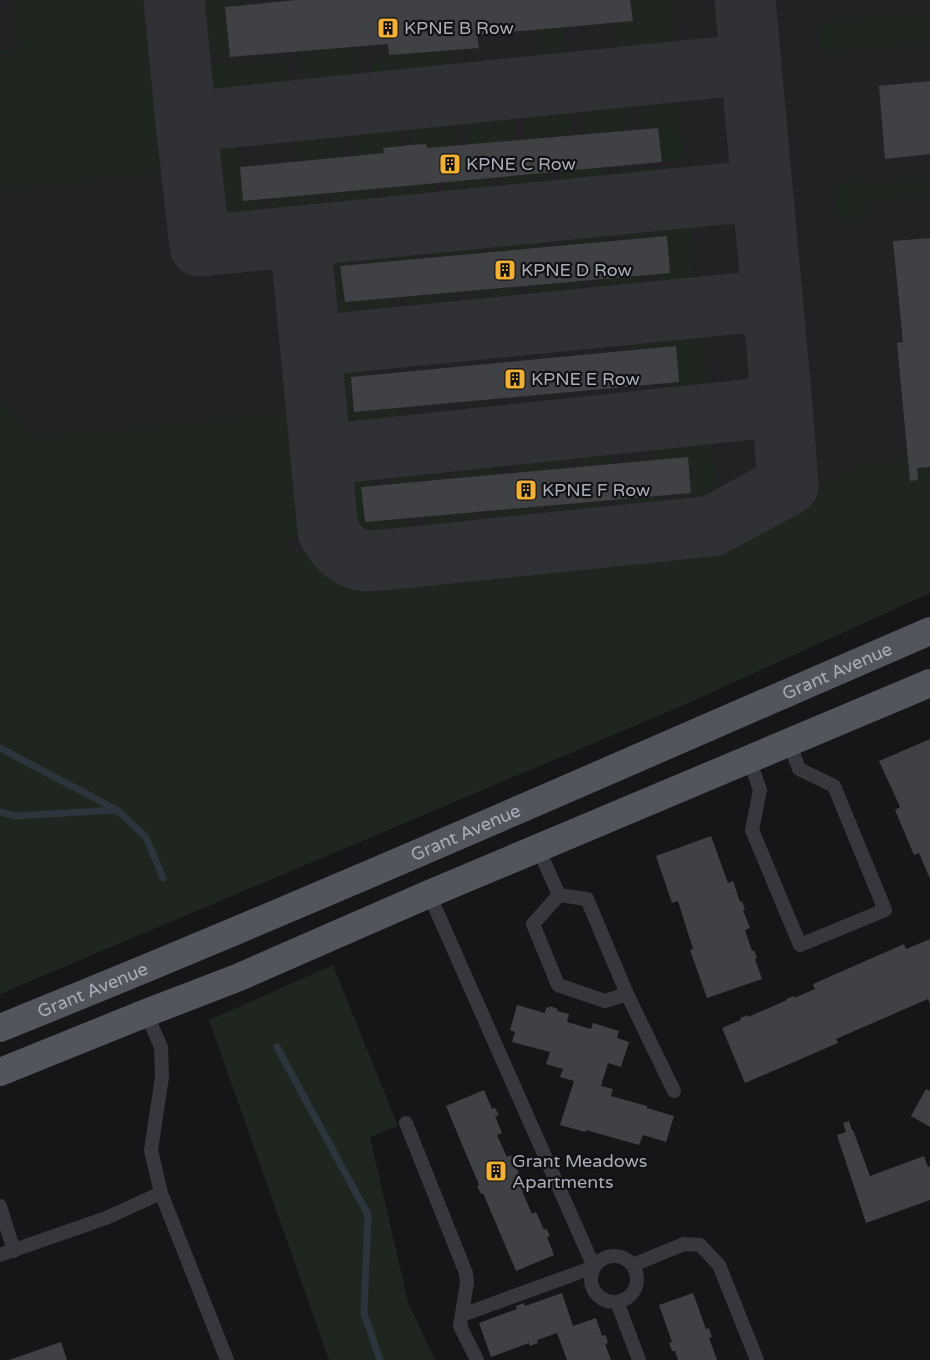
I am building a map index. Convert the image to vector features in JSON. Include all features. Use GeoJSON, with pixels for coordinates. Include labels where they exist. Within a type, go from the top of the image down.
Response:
{"type":"FeatureCollection","features":[{"type":"Feature","properties":{"kind":"main road","name":"Grant Avenue"},"geometry":{"type":"LineString","coordinates":[[0,1028],[134,975],[928,636]]}},
{"type":"Feature","properties":{"kind":"main road"},"geometry":{"type":"LineString","coordinates":[[0,1072],[237,978],[429,894],[930,683]]}},
{"type":"Feature","properties":{"kind":"main road"},"geometry":{"type":"LineString","coordinates":[[134,975],[146,1013]]}},
{"type":"Feature","properties":{"kind":"lane"},"geometry":{"type":"LineString","coordinates":[[749,759],[760,790],[752,830],[800,945],[885,910],[834,786],[799,769],[789,742]]}},
{"type":"Feature","properties":{"kind":"lane"},"geometry":{"type":"LineString","coordinates":[[538,848],[559,895]]}},
{"type":"Feature","properties":{"kind":"lane"},"geometry":{"type":"LineString","coordinates":[[429,894],[594,1268]]}},
{"type":"Feature","properties":{"kind":"lane"},"geometry":{"type":"LineString","coordinates":[[559,895],[587,899],[627,994],[674,1091]]}},
{"type":"Feature","properties":{"kind":"lane"},"geometry":{"type":"LineString","coordinates":[[559,895],[533,924],[558,985],[605,1001],[627,994]]}},
{"type":"Feature","properties":{"kind":"lane"},"geometry":{"type":"LineString","coordinates":[[146,1013],[161,1047],[162,1077],[151,1150],[161,1193],[227,1360]]}},
{"type":"Feature","properties":{"kind":"lane"},"geometry":{"type":"LineString","coordinates":[[406,1123],[466,1273],[467,1283],[460,1326],[477,1360]]}},
{"type":"Feature","properties":{"kind":"lane"},"geometry":{"type":"LineString","coordinates":[[0,1255],[106,1218],[161,1193]]}},
{"type":"Feature","properties":{"kind":"lane"},"geometry":{"type":"LineString","coordinates":[[0,1206],[14,1251]]}},
{"type":"Feature","properties":{"kind":"lane"},"geometry":{"type":"LineString","coordinates":[[633,1265],[684,1244],[700,1245],[719,1265],[757,1360]]}},
{"type":"Feature","properties":{"kind":"lane"},"geometry":{"type":"LineString","coordinates":[[618,1256],[626,1259],[633,1265],[637,1273],[638,1282],[635,1291],[629,1298],[611,1303],[603,1300],[596,1294],[591,1276],[594,1268],[600,1261],[608,1257],[618,1256]]}},
{"type":"Feature","properties":{"kind":"lane"},"geometry":{"type":"LineString","coordinates":[[462,1315],[594,1268]]}},
{"type":"Feature","properties":{"kind":"lane"},"geometry":{"type":"LineString","coordinates":[[617,1302],[639,1360]]}},
{"type":"Feature","properties":{"kind":"shaded area"},"geometry":{"type":"Polygon","coordinates":[[[0,0],[930,0],[930,593],[0,962],[0,0]]]}},
{"type":"Feature","properties":{"kind":"shaded area"},"geometry":{"type":"Polygon","coordinates":[[[13,0],[159,0],[172,116],[172,172],[0,190],[0,50],[18,50],[13,0]]]}},
{"type":"Feature","properties":{"kind":"shaded area"},"geometry":{"type":"Polygon","coordinates":[[[184,0],[244,0],[244,5],[225,7],[230,57],[190,61],[184,0]]]}},
{"type":"Feature","properties":{"kind":"shaded area"},"geometry":{"type":"Polygon","coordinates":[[[670,0],[674,27],[673,43],[670,51],[659,61],[643,65],[620,65],[614,23],[633,21],[630,1],[670,0]]]}},
{"type":"Feature","properties":{"kind":"shaded area"},"geometry":{"type":"Polygon","coordinates":[[[930,12],[930,44],[820,53],[818,22],[930,12]]]}},
{"type":"Feature","properties":{"kind":"shaded area"},"geometry":{"type":"Polygon","coordinates":[[[563,27],[566,70],[541,73],[536,29],[563,27]]]}},
{"type":"Feature","properties":{"kind":"shaded area"},"geometry":{"type":"Polygon","coordinates":[[[354,47],[357,76],[352,89],[340,94],[324,95],[310,92],[306,89],[301,76],[300,51],[354,47]]]}},
{"type":"Feature","properties":{"kind":"shaded area"},"geometry":{"type":"Polygon","coordinates":[[[448,50],[447,72],[458,70],[461,74],[459,81],[380,90],[374,80],[372,61],[388,58],[389,55],[448,50]]]}},
{"type":"Feature","properties":{"kind":"shaded area"},"geometry":{"type":"Polygon","coordinates":[[[285,58],[288,85],[286,91],[279,98],[218,103],[203,92],[191,77],[190,66],[222,64],[226,66],[233,65],[236,62],[285,58]]]}},
{"type":"Feature","properties":{"kind":"shaded area"},"geometry":{"type":"Polygon","coordinates":[[[653,90],[668,94],[679,105],[685,159],[662,162],[658,128],[641,129],[640,101],[643,93],[653,90]]]}},
{"type":"Feature","properties":{"kind":"shaded area"},"geometry":{"type":"Polygon","coordinates":[[[622,94],[628,107],[629,130],[584,134],[581,111],[586,98],[622,94]]]}},
{"type":"Feature","properties":{"kind":"shaded area"},"geometry":{"type":"Polygon","coordinates":[[[557,98],[565,100],[569,106],[572,135],[527,139],[524,118],[526,109],[533,100],[557,98]]]}},
{"type":"Feature","properties":{"kind":"shaded area"},"geometry":{"type":"Polygon","coordinates":[[[504,104],[508,107],[512,116],[514,141],[467,145],[467,122],[470,110],[474,107],[504,104]]]}},
{"type":"Feature","properties":{"kind":"shaded area"},"geometry":{"type":"Polygon","coordinates":[[[447,110],[454,119],[457,146],[427,148],[426,144],[410,145],[410,124],[415,114],[426,111],[447,110]]]}},
{"type":"Feature","properties":{"kind":"shaded area"},"geometry":{"type":"Polygon","coordinates":[[[391,116],[398,130],[399,146],[384,153],[355,156],[352,131],[355,123],[359,119],[391,116]]]}},
{"type":"Feature","properties":{"kind":"shaded area"},"geometry":{"type":"Polygon","coordinates":[[[333,121],[340,129],[342,157],[297,161],[296,130],[303,124],[333,121]]]}},
{"type":"Feature","properties":{"kind":"shaded area"},"geometry":{"type":"Polygon","coordinates":[[[228,130],[236,135],[239,145],[243,200],[259,199],[261,212],[259,221],[256,222],[236,225],[226,224],[217,220],[204,206],[196,153],[210,133],[228,130]]]}},
{"type":"Feature","properties":{"kind":"shaded area"},"geometry":{"type":"Polygon","coordinates":[[[669,165],[684,165],[681,173],[667,186],[655,189],[629,189],[620,183],[618,178],[617,171],[656,167],[661,170],[669,165]]]}},
{"type":"Feature","properties":{"kind":"shaded area"},"geometry":{"type":"Polygon","coordinates":[[[603,167],[604,182],[595,193],[570,196],[564,193],[561,187],[559,171],[603,167]]]}},
{"type":"Feature","properties":{"kind":"shaded area"},"geometry":{"type":"Polygon","coordinates":[[[546,172],[548,187],[546,193],[541,197],[518,201],[505,197],[500,177],[546,172]]]}},
{"type":"Feature","properties":{"kind":"shaded area"},"geometry":{"type":"Polygon","coordinates":[[[930,177],[930,195],[868,202],[868,214],[860,220],[837,222],[834,189],[839,183],[859,179],[879,182],[930,177]]]}},
{"type":"Feature","properties":{"kind":"shaded area"},"geometry":{"type":"Polygon","coordinates":[[[489,178],[491,190],[486,201],[461,205],[449,201],[445,194],[444,182],[489,178]]]}},
{"type":"Feature","properties":{"kind":"shaded area"},"geometry":{"type":"Polygon","coordinates":[[[433,183],[432,198],[425,209],[403,211],[389,205],[386,187],[433,183]]]}},
{"type":"Feature","properties":{"kind":"shaded area"},"geometry":{"type":"Polygon","coordinates":[[[375,189],[376,204],[374,208],[363,214],[338,217],[331,210],[327,193],[375,189]]]}},
{"type":"Feature","properties":{"kind":"shaded area"},"geometry":{"type":"Polygon","coordinates":[[[317,194],[318,209],[315,217],[305,221],[293,222],[278,222],[276,219],[271,198],[317,194]]]}},
{"type":"Feature","properties":{"kind":"shaded area"},"geometry":{"type":"Polygon","coordinates":[[[681,212],[690,217],[696,288],[682,295],[667,296],[660,291],[657,274],[670,272],[667,236],[621,240],[621,223],[628,217],[681,212]]]}},
{"type":"Feature","properties":{"kind":"shaded area"},"geometry":{"type":"Polygon","coordinates":[[[587,219],[602,223],[606,234],[605,242],[560,246],[559,232],[562,224],[587,219]]]}},
{"type":"Feature","properties":{"kind":"shaded area"},"geometry":{"type":"Polygon","coordinates":[[[538,225],[541,228],[542,248],[496,252],[495,235],[499,229],[538,225]]]}},
{"type":"Feature","properties":{"kind":"shaded area"},"geometry":{"type":"Polygon","coordinates":[[[472,231],[479,236],[481,253],[434,258],[434,243],[439,235],[472,231]]]}},
{"type":"Feature","properties":{"kind":"shaded area"},"geometry":{"type":"Polygon","coordinates":[[[407,237],[416,244],[416,260],[371,264],[370,250],[375,242],[407,237]]]}},
{"type":"Feature","properties":{"kind":"shaded area"},"geometry":{"type":"Polygon","coordinates":[[[342,242],[348,243],[353,248],[354,265],[341,267],[345,302],[390,298],[391,315],[384,322],[345,327],[332,323],[322,314],[317,289],[315,263],[318,252],[323,246],[342,242]]]}},
{"type":"Feature","properties":{"kind":"shaded area"},"geometry":{"type":"Polygon","coordinates":[[[641,275],[641,290],[636,297],[625,301],[605,301],[597,296],[594,280],[641,275]]]}},
{"type":"Feature","properties":{"kind":"shaded area"},"geometry":{"type":"Polygon","coordinates":[[[579,281],[580,296],[578,301],[573,304],[544,308],[536,305],[531,297],[530,285],[579,281]]]}},
{"type":"Feature","properties":{"kind":"shaded area"},"geometry":{"type":"Polygon","coordinates":[[[515,287],[516,302],[511,309],[500,312],[482,312],[472,310],[470,307],[468,291],[515,287]]]}},
{"type":"Feature","properties":{"kind":"shaded area"},"geometry":{"type":"Polygon","coordinates":[[[453,293],[453,309],[447,315],[417,318],[408,315],[405,297],[453,293]]]}},
{"type":"Feature","properties":{"kind":"shaded area"},"geometry":{"type":"Polygon","coordinates":[[[695,321],[699,324],[702,331],[709,396],[704,404],[677,407],[669,400],[667,383],[679,382],[676,346],[632,350],[632,335],[638,328],[643,326],[695,321]]]}},
{"type":"Feature","properties":{"kind":"shaded area"},"geometry":{"type":"Polygon","coordinates":[[[348,352],[364,359],[364,375],[351,377],[397,408],[399,423],[393,432],[367,436],[350,436],[345,435],[332,423],[327,405],[327,370],[333,358],[348,352]]]}},
{"type":"Feature","properties":{"kind":"shaded area"},"geometry":{"type":"Polygon","coordinates":[[[0,396],[33,437],[302,413],[315,533],[287,541],[290,552],[319,547],[337,564],[358,574],[521,561],[654,547],[713,535],[853,468],[869,462],[908,460],[910,481],[918,480],[917,468],[930,467],[930,593],[684,705],[0,994],[0,396]]]}},
{"type":"Feature","properties":{"kind":"shaded area"},"geometry":{"type":"Polygon","coordinates":[[[704,430],[712,435],[718,499],[717,503],[705,511],[686,516],[682,514],[678,494],[691,493],[654,460],[654,447],[658,436],[704,430]]]}},
{"type":"Feature","properties":{"kind":"shaded area"},"geometry":{"type":"Polygon","coordinates":[[[611,440],[612,464],[579,467],[579,453],[584,444],[591,441],[611,440]]]}},
{"type":"Feature","properties":{"kind":"shaded area"},"geometry":{"type":"Polygon","coordinates":[[[553,446],[561,450],[563,469],[517,473],[516,456],[520,452],[533,447],[553,446]]]}},
{"type":"Feature","properties":{"kind":"shaded area"},"geometry":{"type":"Polygon","coordinates":[[[459,454],[498,454],[501,474],[454,479],[454,461],[459,454]]]}},
{"type":"Feature","properties":{"kind":"shaded area"},"geometry":{"type":"Polygon","coordinates":[[[406,458],[431,458],[437,466],[438,480],[391,484],[391,468],[393,463],[406,458]]]}},
{"type":"Feature","properties":{"kind":"shaded area"},"geometry":{"type":"Polygon","coordinates":[[[363,462],[373,466],[373,486],[361,487],[365,522],[409,518],[411,535],[404,543],[366,548],[354,545],[342,533],[337,504],[338,477],[349,466],[363,462]]]}},
{"type":"Feature","properties":{"kind":"shaded area"},"geometry":{"type":"Polygon","coordinates":[[[662,496],[662,511],[660,517],[655,520],[625,522],[618,516],[615,500],[662,496]]]}},
{"type":"Feature","properties":{"kind":"shaded area"},"geometry":{"type":"Polygon","coordinates":[[[600,501],[599,519],[592,525],[568,529],[561,528],[554,523],[552,505],[600,501]]]}},
{"type":"Feature","properties":{"kind":"shaded area"},"geometry":{"type":"Polygon","coordinates":[[[538,507],[537,522],[532,529],[507,534],[493,531],[490,511],[538,507]]]}},
{"type":"Feature","properties":{"kind":"shaded area"},"geometry":{"type":"Polygon","coordinates":[[[474,512],[474,533],[469,537],[444,541],[430,536],[427,529],[426,516],[474,512]]]}},
{"type":"Feature","properties":{"kind":"shaded area"},"geometry":{"type":"Polygon","coordinates":[[[333,965],[398,1126],[370,1137],[408,1302],[435,1360],[329,1360],[209,1020],[333,965]]]}},
{"type":"Feature","properties":{"kind":"building","name":"KPNE B Row"},"geometry":{"type":"Polygon","coordinates":[[[296,0],[630,0],[633,21],[477,35],[479,48],[389,55],[388,44],[230,57],[225,7],[296,0]]]}},
{"type":"Feature","properties":{"kind":"building"},"geometry":{"type":"Polygon","coordinates":[[[930,81],[930,154],[885,159],[879,86],[930,81]]]}},
{"type":"Feature","properties":{"kind":"building","name":"KPNE C Row"},"geometry":{"type":"Polygon","coordinates":[[[658,128],[662,162],[243,201],[240,167],[384,153],[383,148],[410,145],[426,144],[427,148],[658,128]]]}},
{"type":"Feature","properties":{"kind":"building","name":"KPNE D Row"},"geometry":{"type":"Polygon","coordinates":[[[667,236],[670,273],[345,302],[340,266],[667,236]]]}},
{"type":"Feature","properties":{"kind":"building"},"geometry":{"type":"Polygon","coordinates":[[[930,238],[930,467],[917,468],[918,480],[910,481],[897,343],[903,342],[893,241],[930,238]]]}},
{"type":"Feature","properties":{"kind":"building","name":"KPNE E Row"},"geometry":{"type":"Polygon","coordinates":[[[676,346],[679,382],[354,412],[351,377],[676,346]]]}},
{"type":"Feature","properties":{"kind":"building","name":"KPNE F Row"},"geometry":{"type":"Polygon","coordinates":[[[688,457],[691,493],[365,522],[361,487],[688,457]]]}},
{"type":"Feature","properties":{"kind":"building"},"geometry":{"type":"Polygon","coordinates":[[[930,739],[930,879],[919,853],[914,855],[895,810],[900,807],[879,761],[930,739]]]}},
{"type":"Feature","properties":{"kind":"building"},"geometry":{"type":"Polygon","coordinates":[[[711,836],[728,883],[733,881],[740,902],[742,901],[745,910],[743,910],[750,928],[745,930],[752,951],[754,950],[757,958],[755,959],[762,979],[707,998],[690,950],[693,949],[678,901],[672,903],[656,856],[711,836]]]}},
{"type":"Feature","properties":{"kind":"building"},"geometry":{"type":"Polygon","coordinates":[[[930,939],[930,1004],[928,999],[836,1039],[838,1043],[745,1083],[722,1028],[741,1020],[740,1018],[748,1015],[748,1017],[786,999],[794,996],[794,998],[815,989],[813,984],[904,944],[906,949],[930,939]]]}},
{"type":"Feature","properties":{"kind":"building"},"geometry":{"type":"Polygon","coordinates":[[[517,1005],[545,1013],[546,1007],[549,1008],[550,1006],[558,1009],[557,1011],[569,1014],[567,1022],[591,1029],[593,1023],[619,1031],[617,1038],[629,1042],[621,1067],[608,1063],[601,1086],[613,1089],[611,1096],[674,1116],[666,1142],[643,1135],[639,1145],[586,1130],[585,1132],[560,1125],[574,1081],[560,1077],[563,1069],[546,1064],[550,1052],[512,1042],[515,1032],[510,1030],[517,1005]]]}},
{"type":"Feature","properties":{"kind":"building"},"geometry":{"type":"Polygon","coordinates":[[[926,1089],[930,1091],[930,1127],[911,1116],[926,1089]]]}},
{"type":"Feature","properties":{"kind":"building","name":"Grant Meadows Apartments"},"geometry":{"type":"Polygon","coordinates":[[[484,1090],[492,1109],[495,1108],[499,1115],[495,1116],[502,1133],[497,1135],[507,1157],[511,1155],[526,1190],[522,1191],[532,1214],[536,1212],[544,1230],[546,1228],[550,1236],[547,1237],[554,1255],[516,1271],[483,1193],[481,1194],[477,1186],[479,1185],[446,1106],[484,1090]]]}},
{"type":"Feature","properties":{"kind":"building"},"geometry":{"type":"Polygon","coordinates":[[[849,1121],[870,1176],[924,1156],[928,1167],[930,1166],[930,1200],[866,1223],[837,1135],[846,1132],[843,1123],[849,1121]]]}},
{"type":"Feature","properties":{"kind":"building"},"geometry":{"type":"Polygon","coordinates":[[[562,1293],[573,1326],[596,1318],[602,1336],[606,1336],[608,1343],[605,1344],[611,1360],[567,1360],[557,1333],[537,1340],[538,1343],[530,1346],[529,1343],[491,1357],[479,1323],[517,1309],[516,1306],[524,1303],[525,1306],[562,1293]]]}},
{"type":"Feature","properties":{"kind":"building"},"geometry":{"type":"Polygon","coordinates":[[[693,1293],[706,1329],[709,1328],[712,1337],[709,1338],[717,1360],[678,1360],[675,1351],[672,1351],[669,1343],[672,1342],[659,1305],[693,1293]]]}},
{"type":"Feature","properties":{"kind":"building"},"geometry":{"type":"Polygon","coordinates":[[[61,1342],[67,1360],[9,1360],[61,1342]]]}},
{"type":"Feature","properties":{"kind":"waterway"},"geometry":{"type":"LineString","coordinates":[[0,748],[117,810],[146,837],[163,878]]}},
{"type":"Feature","properties":{"kind":"waterway"},"geometry":{"type":"LineString","coordinates":[[0,812],[15,816],[116,810]]}},
{"type":"Feature","properties":{"kind":"waterway"},"geometry":{"type":"LineString","coordinates":[[277,1047],[368,1215],[364,1313],[380,1360]]}},
{"type":"Feature","properties":{"kind":"taxiway"},"geometry":{"type":"LineString","coordinates":[[174,0],[200,246],[762,190]]}},
{"type":"Feature","properties":{"kind":"taxiway"},"geometry":{"type":"LineString","coordinates":[[300,236],[328,531],[337,545],[345,552],[363,561],[384,560],[712,526],[788,485],[745,0]]}},
{"type":"Feature","properties":{"kind":"taxiway"},"geometry":{"type":"LineString","coordinates":[[186,122],[751,64]]}},
{"type":"Feature","properties":{"kind":"taxiway"},"geometry":{"type":"LineString","coordinates":[[311,346],[772,300]]}},
{"type":"Feature","properties":{"kind":"taxiway"},"geometry":{"type":"LineString","coordinates":[[321,455],[782,406]]}},
{"type":"Feature","properties":{"kind":"place","name":"KPNE B Row"},"geometry":{"type":"Point","coordinates":[388,28]}},
{"type":"Feature","properties":{"kind":"place","name":"KPNE C Row"},"geometry":{"type":"Point","coordinates":[450,164]}},
{"type":"Feature","properties":{"kind":"place","name":"KPNE D Row"},"geometry":{"type":"Point","coordinates":[505,270]}},
{"type":"Feature","properties":{"kind":"place","name":"KPNE E Row"},"geometry":{"type":"Point","coordinates":[515,379]}},
{"type":"Feature","properties":{"kind":"place","name":"KPNE F Row"},"geometry":{"type":"Point","coordinates":[526,490]}},
{"type":"Feature","properties":{"kind":"place","name":"Grant Meadows Apartments"},"geometry":{"type":"Point","coordinates":[496,1171]}}]}
